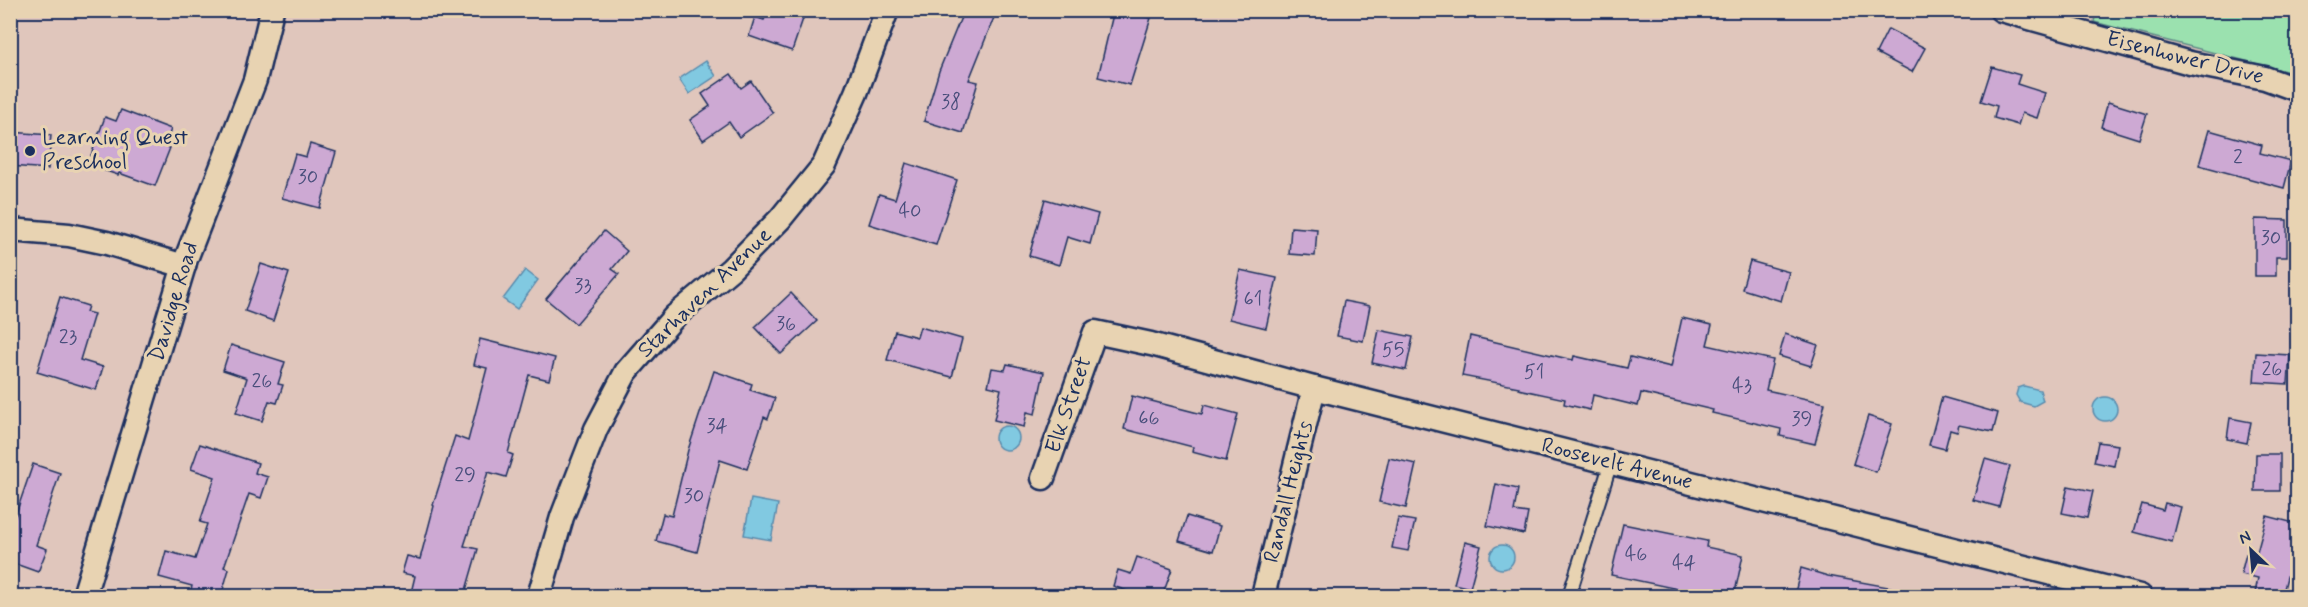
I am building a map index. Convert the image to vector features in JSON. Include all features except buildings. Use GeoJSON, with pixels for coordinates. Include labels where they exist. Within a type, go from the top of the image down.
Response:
{"type":"FeatureCollection","features":[{"type":"Feature","properties":{"kind":"street","name":"Davidge Road"},"geometry":{"type":"LineString","coordinates":[[84,597],[184,266],[255,80],[272,10]]}},
{"type":"Feature","properties":{"kind":"street","name":"Starhaven Avenue"},"geometry":{"type":"LineString","coordinates":[[538,597],[562,517],[596,429],[626,372],[675,316],[731,269],[780,219],[824,165],[856,93],[887,10]]}},
{"type":"Feature","properties":{"kind":"street","name":"Eisenhower Drive"},"geometry":{"type":"LineString","coordinates":[[2001,10],[2190,63],[2265,78],[2298,90]]}},
{"type":"Feature","properties":{"kind":"street"},"geometry":{"type":"LineString","coordinates":[[10,230],[69,235],[107,243],[184,266]]}},
{"type":"Feature","properties":{"kind":"street","name":"Roosevelt Avenue"},"geometry":{"type":"LineString","coordinates":[[1095,332],[1155,345],[1314,388],[2140,597]]}},
{"type":"Feature","properties":{"kind":"street","name":"Elk Street"},"geometry":{"type":"LineString","coordinates":[[1043,478],[1095,332]]}},
{"type":"Feature","properties":{"kind":"street","name":"Randall Heights"},"geometry":{"type":"LineString","coordinates":[[1263,597],[1314,388]]}},
{"type":"Feature","properties":{"kind":"lane"},"geometry":{"type":"LineString","coordinates":[[1569,597],[1611,462]]}},
{"type":"Feature","properties":{"kind":"green space"},"geometry":{"type":"Polygon","coordinates":[[[2096,11],[2297,11],[2297,74],[2094,22],[2096,11]]]}},
{"type":"Feature","properties":{"kind":"water"},"geometry":{"type":"Polygon","coordinates":[[[706,61],[716,76],[689,94],[679,79],[706,61]]]}},
{"type":"Feature","properties":{"kind":"water"},"geometry":{"type":"Polygon","coordinates":[[[525,270],[538,280],[517,309],[503,299],[525,270]]]}},
{"type":"Feature","properties":{"kind":"water"},"geometry":{"type":"Polygon","coordinates":[[[2024,386],[2040,390],[2043,401],[2034,406],[2020,402],[2016,395],[2018,388],[2024,386]]]}},
{"type":"Feature","properties":{"kind":"water"},"geometry":{"type":"Polygon","coordinates":[[[2105,397],[2110,398],[2116,404],[2116,414],[2110,420],[2105,421],[2100,420],[2094,414],[2093,409],[2094,404],[2100,398],[2105,397]]]}},
{"type":"Feature","properties":{"kind":"water"},"geometry":{"type":"Polygon","coordinates":[[[1007,426],[1016,429],[1019,438],[1016,447],[1007,450],[998,447],[995,438],[998,429],[1007,426]]]}},
{"type":"Feature","properties":{"kind":"water"},"geometry":{"type":"Polygon","coordinates":[[[751,499],[778,504],[771,540],[744,535],[751,499]]]}},
{"type":"Feature","properties":{"kind":"water"},"geometry":{"type":"Polygon","coordinates":[[[1502,545],[1507,546],[1513,552],[1513,562],[1507,568],[1502,569],[1497,568],[1491,562],[1490,557],[1491,552],[1497,546],[1502,545]]]}},
{"type":"Feature","properties":{"kind":"place","name":"Learning Quest Preschool"},"geometry":{"type":"Point","coordinates":[30,151]}}]}
